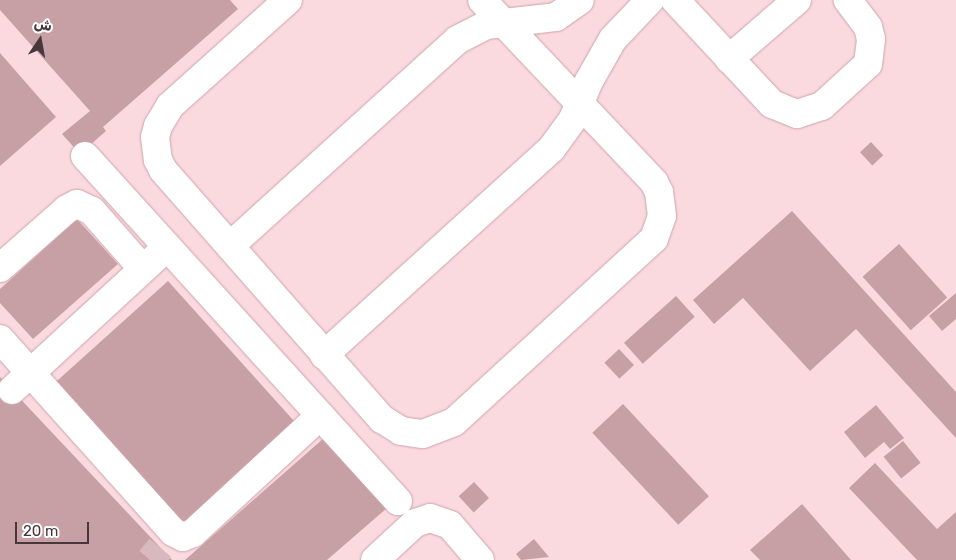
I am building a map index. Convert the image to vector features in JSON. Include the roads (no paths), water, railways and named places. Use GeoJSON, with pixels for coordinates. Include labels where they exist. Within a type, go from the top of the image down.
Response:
{"type":"FeatureCollection","features":[{"type":"Feature","properties":{"kind":"lane"},"geometry":{"type":"LineString","coordinates":[[288,0],[170,106],[158,126],[156,149],[163,170],[324,355],[391,426],[412,434],[434,432],[454,422],[654,239],[661,222],[662,204],[654,182],[482,0]]}},
{"type":"Feature","properties":{"kind":"lane"},"geometry":{"type":"LineString","coordinates":[[230,246],[457,40],[486,25],[502,22],[544,20],[564,13],[580,0]]}},
{"type":"Feature","properties":{"kind":"lane"},"geometry":{"type":"LineString","coordinates":[[324,355],[552,148],[564,134],[614,40],[650,0]]}},
{"type":"Feature","properties":{"kind":"lane"},"geometry":{"type":"LineString","coordinates":[[675,0],[729,59],[779,109],[797,114],[814,110],[868,64],[871,39],[868,27],[848,0]]}},
{"type":"Feature","properties":{"kind":"lane"},"geometry":{"type":"LineString","coordinates":[[729,59],[797,0]]}},
{"type":"Feature","properties":{"kind":"lane"},"geometry":{"type":"LineString","coordinates":[[85,156],[398,501]]}},
{"type":"Feature","properties":{"kind":"lane"},"geometry":{"type":"LineString","coordinates":[[0,268],[67,209],[77,204],[92,211],[143,269]]}},
{"type":"Feature","properties":{"kind":"lane"},"geometry":{"type":"LineString","coordinates":[[21,381],[167,247]]}},
{"type":"Feature","properties":{"kind":"lane"},"geometry":{"type":"LineString","coordinates":[[0,339],[21,381],[166,540],[193,533],[320,416]]}},
{"type":"Feature","properties":{"kind":"lane"},"geometry":{"type":"LineString","coordinates":[[375,560],[416,523],[430,518],[450,525],[477,559]]}},
{"type":"Feature","properties":{"kind":"tunnel"},"geometry":{"type":"LineString","coordinates":[[150,560],[160,548]]}}]}
